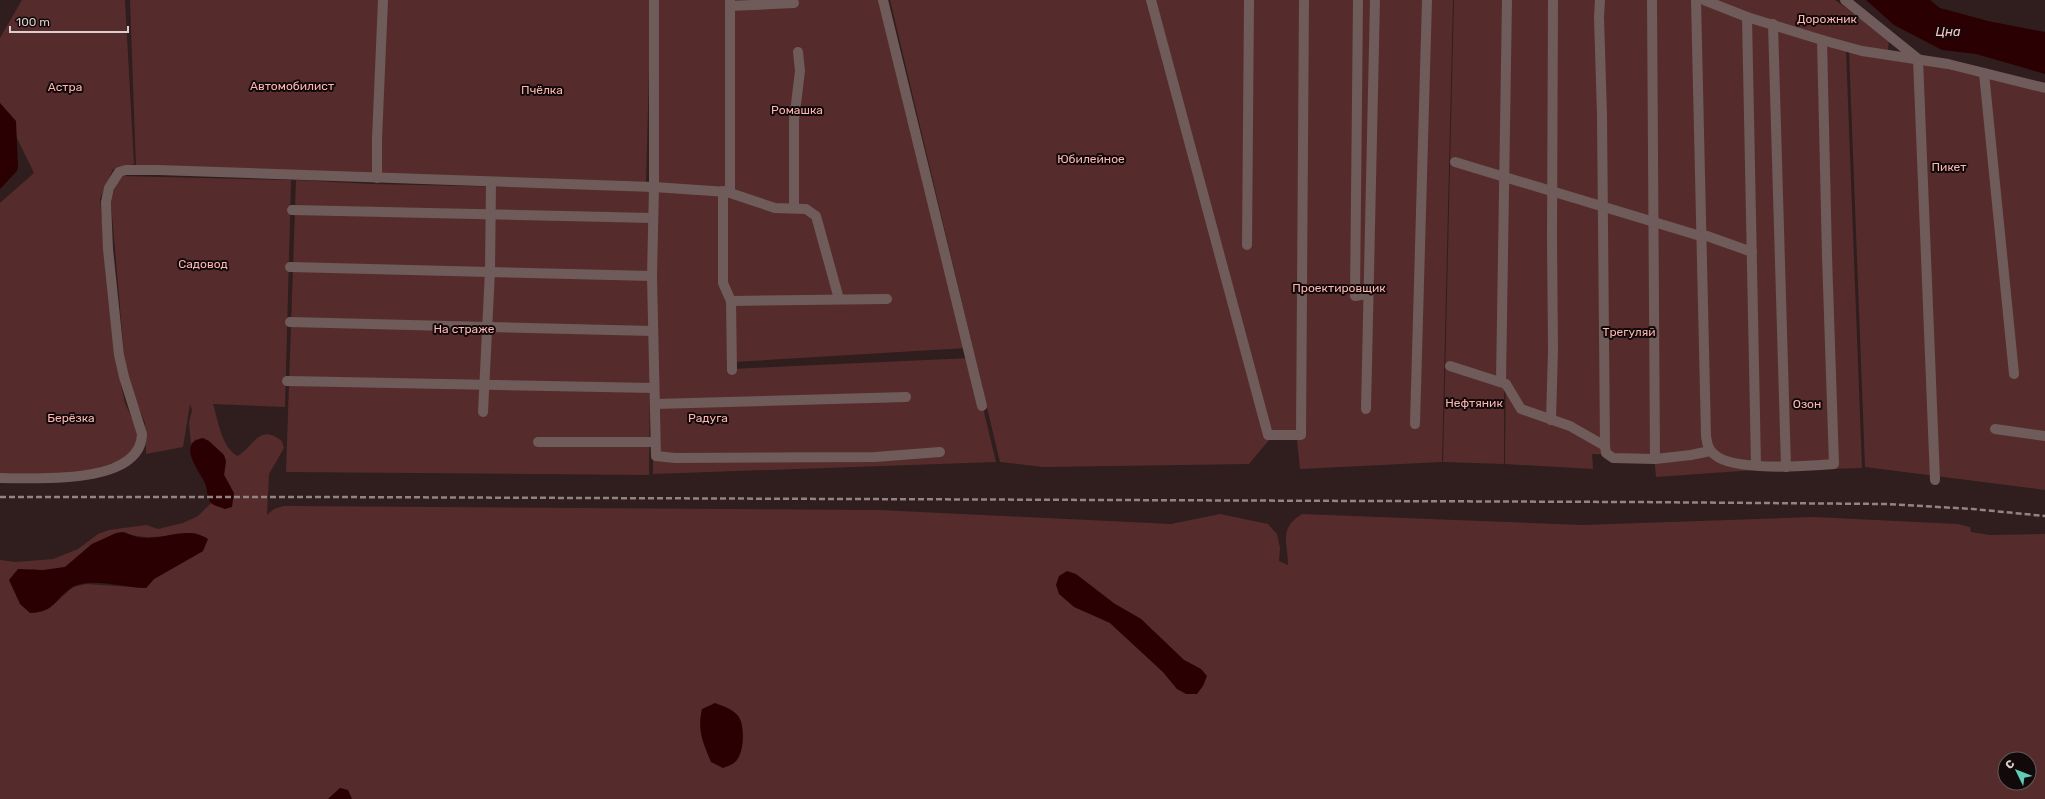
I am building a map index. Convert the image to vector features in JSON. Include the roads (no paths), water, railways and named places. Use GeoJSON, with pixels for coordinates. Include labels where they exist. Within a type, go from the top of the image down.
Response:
{"type":"FeatureCollection","features":[{"type":"Feature","properties":{"kind":"street"},"geometry":{"type":"LineString","coordinates":[[377,178],[383,0]]}},
{"type":"Feature","properties":{"kind":"street"},"geometry":{"type":"LineString","coordinates":[[654,0],[654,187],[652,276],[656,456],[675,458],[875,457],[940,452]]}},
{"type":"Feature","properties":{"kind":"street"},"geometry":{"type":"LineString","coordinates":[[883,0],[982,406]]}},
{"type":"Feature","properties":{"kind":"street"},"geometry":{"type":"LineString","coordinates":[[1151,0],[1268,435],[1301,435],[1304,0]]}},
{"type":"Feature","properties":{"kind":"street"},"geometry":{"type":"LineString","coordinates":[[1247,245],[1249,0]]}},
{"type":"Feature","properties":{"kind":"street"},"geometry":{"type":"LineString","coordinates":[[1358,0],[1354,296],[1368,294]]}},
{"type":"Feature","properties":{"kind":"street"},"geometry":{"type":"LineString","coordinates":[[1366,409],[1375,0]]}},
{"type":"Feature","properties":{"kind":"street"},"geometry":{"type":"LineString","coordinates":[[1415,424],[1427,0]]}},
{"type":"Feature","properties":{"kind":"street"},"geometry":{"type":"LineString","coordinates":[[1501,382],[1507,0]]}},
{"type":"Feature","properties":{"kind":"street"},"geometry":{"type":"LineString","coordinates":[[1551,420],[1553,350],[1553,0]]}},
{"type":"Feature","properties":{"kind":"street"},"geometry":{"type":"LineString","coordinates":[[1600,0],[1598,18],[1602,115],[1606,453],[1613,458],[1655,459],[1691,455],[1710,451]]}},
{"type":"Feature","properties":{"kind":"street"},"geometry":{"type":"LineString","coordinates":[[1652,0],[1655,459]]}},
{"type":"Feature","properties":{"kind":"street"},"geometry":{"type":"LineString","coordinates":[[1696,0],[1703,236],[1706,436],[1710,451],[1720,459],[1731,463],[1786,467],[1834,464],[1822,40]]}},
{"type":"Feature","properties":{"kind":"street"},"geometry":{"type":"LineString","coordinates":[[1704,0],[1747,17],[1774,24],[1822,40],[1862,50],[1918,59],[1984,73],[2045,88]]}},
{"type":"Feature","properties":{"kind":"street"},"geometry":{"type":"LineString","coordinates":[[1845,0],[1918,59],[1935,480]]}},
{"type":"Feature","properties":{"kind":"street"},"geometry":{"type":"LineString","coordinates":[[732,370],[731,301],[723,283],[727,192],[730,3],[794,2]]}},
{"type":"Feature","properties":{"kind":"street"},"geometry":{"type":"LineString","coordinates":[[1747,17],[1756,465]]}},
{"type":"Feature","properties":{"kind":"street"},"geometry":{"type":"LineString","coordinates":[[1774,24],[1786,467]]}},
{"type":"Feature","properties":{"kind":"street"},"geometry":{"type":"LineString","coordinates":[[794,208],[794,120],[800,71],[798,52]]}},
{"type":"Feature","properties":{"kind":"street"},"geometry":{"type":"LineString","coordinates":[[1984,73],[2014,374]]}},
{"type":"Feature","properties":{"kind":"street"},"geometry":{"type":"LineString","coordinates":[[1455,162],[1752,252]]}},
{"type":"Feature","properties":{"kind":"street"},"geometry":{"type":"LineString","coordinates":[[0,478],[85,476],[105,471],[125,462],[137,451],[141,444],[140,428],[124,377],[119,355],[108,249],[107,195],[115,176],[119,172],[126,170],[654,187],[727,192],[776,208],[806,209],[816,216],[839,299]]}},
{"type":"Feature","properties":{"kind":"street"},"geometry":{"type":"LineString","coordinates":[[483,412],[490,271],[491,182]]}},
{"type":"Feature","properties":{"kind":"street"},"geometry":{"type":"LineString","coordinates":[[292,210],[491,216],[653,218]]}},
{"type":"Feature","properties":{"kind":"street"},"geometry":{"type":"LineString","coordinates":[[290,267],[652,276]]}},
{"type":"Feature","properties":{"kind":"street"},"geometry":{"type":"LineString","coordinates":[[731,301],[887,299]]}},
{"type":"Feature","properties":{"kind":"street"},"geometry":{"type":"LineString","coordinates":[[290,322],[653,331]]}},
{"type":"Feature","properties":{"kind":"street"},"geometry":{"type":"LineString","coordinates":[[1450,366],[1506,384],[1521,409],[1570,426],[1605,446]]}},
{"type":"Feature","properties":{"kind":"street"},"geometry":{"type":"LineString","coordinates":[[287,381],[654,388]]}},
{"type":"Feature","properties":{"kind":"street"},"geometry":{"type":"LineString","coordinates":[[655,404],[906,397]]}},
{"type":"Feature","properties":{"kind":"street"},"geometry":{"type":"LineString","coordinates":[[1995,429],[2045,436]]}},
{"type":"Feature","properties":{"kind":"street"},"geometry":{"type":"LineString","coordinates":[[538,442],[655,442]]}},
{"type":"Feature","properties":{"kind":"water","name":"Цна"},"geometry":{"type":"Polygon","coordinates":[[[1866,0],[1930,0],[1940,8],[1988,21],[2045,32],[2045,74],[1976,54],[1942,50],[1894,25],[1866,0]]]}},
{"type":"Feature","properties":{"kind":"water"},"geometry":{"type":"Polygon","coordinates":[[[0,103],[16,121],[18,167],[17,171],[0,189],[0,103]]]}},
{"type":"Feature","properties":{"kind":"water"},"geometry":{"type":"Polygon","coordinates":[[[203,438],[209,441],[224,455],[226,461],[224,475],[234,493],[232,507],[225,509],[214,505],[209,501],[205,484],[194,463],[190,451],[191,445],[195,441],[203,438]]]}},
{"type":"Feature","properties":{"kind":"water"},"geometry":{"type":"Polygon","coordinates":[[[123,532],[138,537],[147,538],[194,533],[208,539],[203,551],[154,579],[146,588],[98,583],[80,584],[67,591],[50,607],[39,612],[30,613],[20,604],[9,580],[18,569],[43,570],[65,567],[92,544],[116,533],[123,532]]]}},
{"type":"Feature","properties":{"kind":"water"},"geometry":{"type":"Polygon","coordinates":[[[1067,571],[1076,574],[1115,604],[1141,619],[1184,660],[1201,669],[1207,676],[1203,686],[1197,694],[1186,694],[1177,689],[1163,672],[1110,623],[1074,607],[1059,594],[1056,585],[1059,576],[1067,571]]]}},
{"type":"Feature","properties":{"kind":"water"},"geometry":{"type":"Polygon","coordinates":[[[715,703],[736,713],[740,719],[743,730],[743,742],[740,755],[734,763],[723,768],[711,762],[703,742],[700,724],[702,709],[715,703]]]}},
{"type":"Feature","properties":{"kind":"water"},"geometry":{"type":"Polygon","coordinates":[[[340,788],[348,790],[352,799],[328,799],[340,788]]]}},
{"type":"Feature","properties":{"kind":"railway"},"geometry":{"type":"LineString","coordinates":[[0,497],[327,497],[1887,504],[1973,509],[2045,516]]}},
{"type":"Feature","properties":{"kind":"park label","name":"Дорожник"},"geometry":{"type":"Point","coordinates":[1827,19]}},
{"type":"Feature","properties":{"kind":"park label","name":"Автомобилист"},"geometry":{"type":"Point","coordinates":[292,86]}},
{"type":"Feature","properties":{"kind":"park label","name":"Астра"},"geometry":{"type":"Point","coordinates":[65,87]}},
{"type":"Feature","properties":{"kind":"park label","name":"Пчёлка"},"geometry":{"type":"Point","coordinates":[542,90]}},
{"type":"Feature","properties":{"kind":"park label","name":"Ромашка"},"geometry":{"type":"Point","coordinates":[797,110]}},
{"type":"Feature","properties":{"kind":"park label","name":"Юбилейное"},"geometry":{"type":"Point","coordinates":[1091,159]}},
{"type":"Feature","properties":{"kind":"park label","name":"Пикет"},"geometry":{"type":"Point","coordinates":[1949,167]}},
{"type":"Feature","properties":{"kind":"park label","name":"Садовод"},"geometry":{"type":"Point","coordinates":[203,264]}},
{"type":"Feature","properties":{"kind":"park label","name":"Проектировщик"},"geometry":{"type":"Point","coordinates":[1339,288]}},
{"type":"Feature","properties":{"kind":"park label","name":"На страже"},"geometry":{"type":"Point","coordinates":[464,329]}},
{"type":"Feature","properties":{"kind":"park label","name":"Трегуляй"},"geometry":{"type":"Point","coordinates":[1629,332]}},
{"type":"Feature","properties":{"kind":"park label","name":"Нефтяник"},"geometry":{"type":"Point","coordinates":[1474,403]}},
{"type":"Feature","properties":{"kind":"park label","name":"Озон"},"geometry":{"type":"Point","coordinates":[1807,404]}},
{"type":"Feature","properties":{"kind":"park label","name":"Берёзка"},"geometry":{"type":"Point","coordinates":[71,418]}},
{"type":"Feature","properties":{"kind":"park label","name":"Радуга"},"geometry":{"type":"Point","coordinates":[708,418]}}]}
